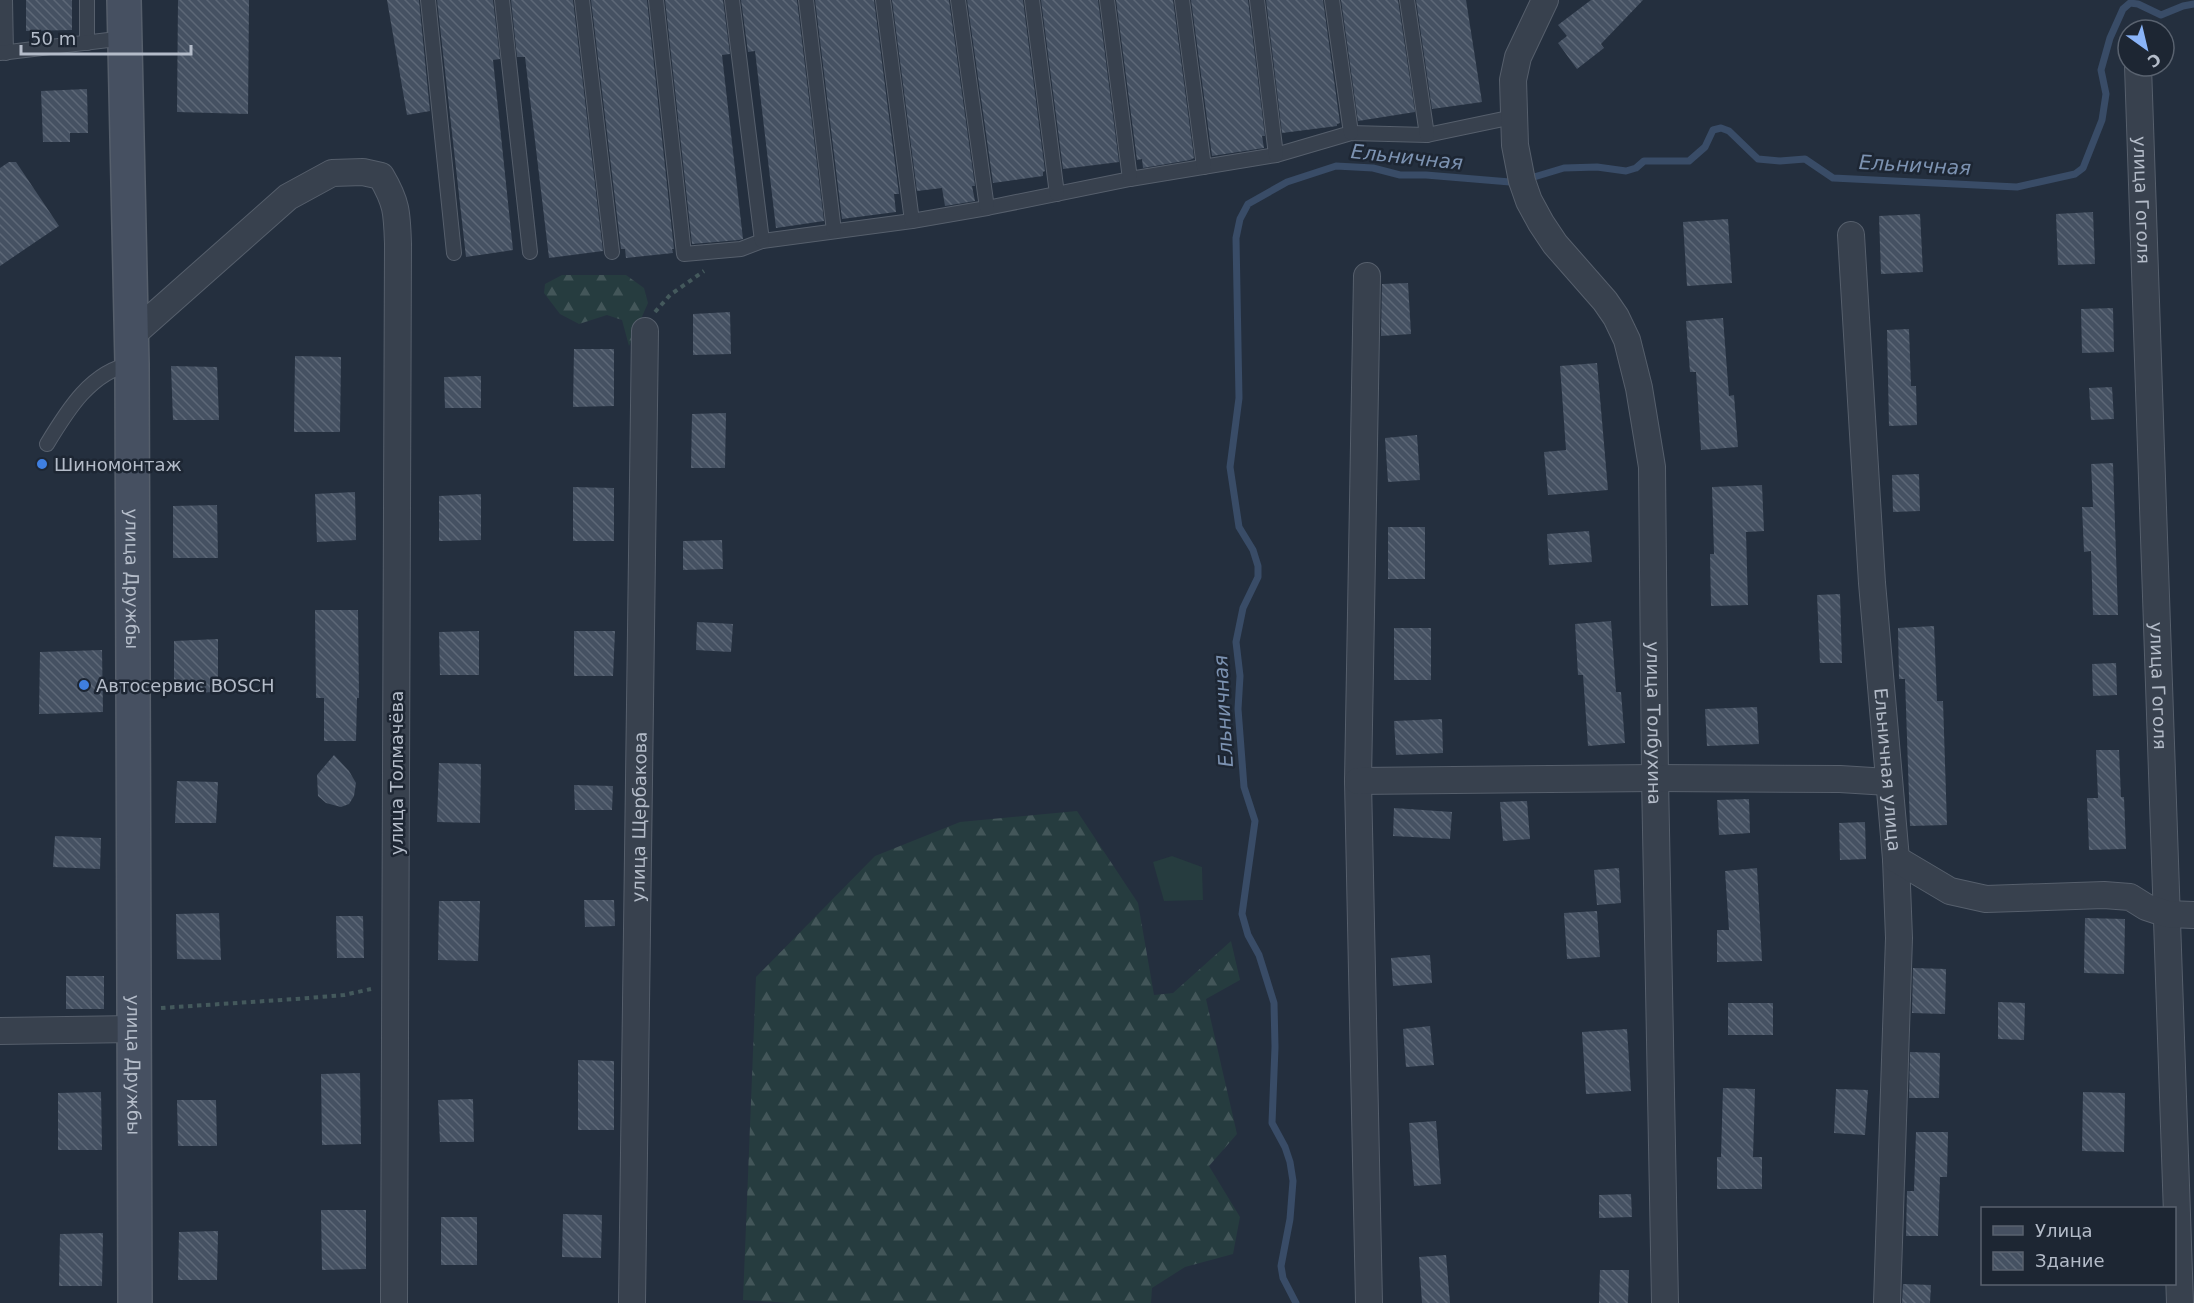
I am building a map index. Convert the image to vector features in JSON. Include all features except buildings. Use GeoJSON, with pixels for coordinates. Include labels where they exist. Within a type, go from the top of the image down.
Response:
{"type":"FeatureCollection","features":[{"type":"Feature","properties":{"kind":"street","name":"улица Дружбы"},"geometry":{"type":"LineString","coordinates":[[124,0],[132,350],[135,1303]]}},
{"type":"Feature","properties":{"kind":"street","name":"улица Толбухина"},"geometry":{"type":"LineString","coordinates":[[1545,0],[1518,57],[1513,80],[1515,146],[1522,181],[1529,201],[1550,237],[1616,317],[1627,340],[1634,365],[1652,466],[1655,778],[1665,1303]]}},
{"type":"Feature","properties":{"kind":"street","name":"улица Гоголя"},"geometry":{"type":"LineString","coordinates":[[2138,78],[2180,1303]]}},
{"type":"Feature","properties":{"kind":"street","name":"улица Толмачёва"},"geometry":{"type":"LineString","coordinates":[[132,350],[288,197],[332,173],[363,172],[381,176],[396,206],[399,244],[394,1303]]}},
{"type":"Feature","properties":{"kind":"street","name":"Ельничная улица"},"geometry":{"type":"LineString","coordinates":[[1851,235],[1872,583],[1896,859],[1899,938],[1887,1303]]}},
{"type":"Feature","properties":{"kind":"street"},"geometry":{"type":"LineString","coordinates":[[1366,276],[1358,781],[1369,1303]]}},
{"type":"Feature","properties":{"kind":"street","name":"улица Щербакова"},"geometry":{"type":"LineString","coordinates":[[632,1303],[645,331]]}},
{"type":"Feature","properties":{"kind":"street"},"geometry":{"type":"LineString","coordinates":[[1358,781],[1655,778],[1840,779],[1888,782]]}},
{"type":"Feature","properties":{"kind":"street"},"geometry":{"type":"LineString","coordinates":[[1896,859],[1950,891],[1986,899],[2121,896],[2130,897],[2146,908],[2167,914],[2194,915]]}},
{"type":"Feature","properties":{"kind":"street"},"geometry":{"type":"LineString","coordinates":[[0,1031],[134,1019]]}},
{"type":"Feature","properties":{"kind":"lane"},"geometry":{"type":"LineString","coordinates":[[5,0],[3,53],[125,38]]}},
{"type":"Feature","properties":{"kind":"lane"},"geometry":{"type":"LineString","coordinates":[[87,0],[87,43]]}},
{"type":"Feature","properties":{"kind":"lane"},"geometry":{"type":"LineString","coordinates":[[428,0],[454,253]]}},
{"type":"Feature","properties":{"kind":"lane"},"geometry":{"type":"LineString","coordinates":[[502,0],[530,252]]}},
{"type":"Feature","properties":{"kind":"lane"},"geometry":{"type":"LineString","coordinates":[[582,0],[612,252]]}},
{"type":"Feature","properties":{"kind":"lane"},"geometry":{"type":"LineString","coordinates":[[656,0],[684,254],[741,249],[762,241],[912,222],[1130,179],[1276,155],[1351,134],[1427,135],[1513,117]]}},
{"type":"Feature","properties":{"kind":"lane"},"geometry":{"type":"LineString","coordinates":[[732,0],[762,241]]}},
{"type":"Feature","properties":{"kind":"lane"},"geometry":{"type":"LineString","coordinates":[[806,0],[834,231]]}},
{"type":"Feature","properties":{"kind":"lane"},"geometry":{"type":"LineString","coordinates":[[883,0],[912,222]]}},
{"type":"Feature","properties":{"kind":"lane"},"geometry":{"type":"LineString","coordinates":[[958,0],[987,208]]}},
{"type":"Feature","properties":{"kind":"lane"},"geometry":{"type":"LineString","coordinates":[[1032,0],[1057,194]]}},
{"type":"Feature","properties":{"kind":"lane"},"geometry":{"type":"LineString","coordinates":[[1107,0],[1130,179]]}},
{"type":"Feature","properties":{"kind":"lane"},"geometry":{"type":"LineString","coordinates":[[1182,0],[1204,166]]}},
{"type":"Feature","properties":{"kind":"lane"},"geometry":{"type":"LineString","coordinates":[[1257,0],[1276,155]]}},
{"type":"Feature","properties":{"kind":"lane"},"geometry":{"type":"LineString","coordinates":[[1332,0],[1351,134]]}},
{"type":"Feature","properties":{"kind":"lane"},"geometry":{"type":"LineString","coordinates":[[1407,0],[1427,135]]}},
{"type":"Feature","properties":{"kind":"lane"},"geometry":{"type":"LineString","coordinates":[[47,444],[69,408],[101,376],[121,366],[132,350]]}},
{"type":"Feature","properties":{"kind":"path"},"geometry":{"type":"LineString","coordinates":[[645,331],[655,313],[670,295],[705,270]]}},
{"type":"Feature","properties":{"kind":"path"},"geometry":{"type":"LineString","coordinates":[[134,1019],[344,994],[395,983]]}},
{"type":"Feature","properties":{"kind":"green space"},"geometry":{"type":"Polygon","coordinates":[[[562,275],[626,275],[644,288],[648,303],[629,346],[622,320],[607,315],[579,324],[560,314],[544,293],[545,284],[562,275]]]}},
{"type":"Feature","properties":{"kind":"green space"},"geometry":{"type":"Polygon","coordinates":[[[1077,811],[1138,903],[1154,995],[1173,993],[1231,941],[1240,980],[1206,999],[1237,1134],[1209,1166],[1240,1217],[1233,1254],[1185,1267],[1152,1288],[1151,1303],[791,1303],[743,1300],[756,977],[875,856],[960,822],[1077,811]]]}},
{"type":"Feature","properties":{"kind":"green space"},"geometry":{"type":"Polygon","coordinates":[[[1172,856],[1202,867],[1203,900],[1164,901],[1153,862],[1172,856]]]}},
{"type":"Feature","properties":{"kind":"waterway","name":"Ельничная"},"geometry":{"type":"LineString","coordinates":[[1534,177],[1564,168],[1597,167],[1626,171],[1636,168],[1644,161],[1689,161],[1705,147],[1713,130],[1721,128],[1729,131],[1758,159],[1780,161],[1805,159],[1833,178],[2017,187],[2075,174],[2083,168],[2102,120],[2106,94],[2101,70],[2110,38],[2123,9],[2130,3],[2138,4],[2161,15],[2194,4]]}},
{"type":"Feature","properties":{"kind":"waterway","name":"Ельничная"},"geometry":{"type":"LineString","coordinates":[[1296,1303],[1283,1278],[1281,1266],[1290,1219],[1293,1181],[1285,1147],[1272,1123],[1274,1003],[1259,955],[1248,935],[1242,914],[1255,821],[1244,787],[1238,709],[1240,676],[1236,642],[1243,608],[1258,577],[1258,566],[1253,550],[1239,527],[1230,467],[1239,398],[1236,238],[1240,219],[1248,204],[1287,182],[1336,166],[1373,168],[1400,175],[1510,182]]}},
{"type":"Feature","properties":{"kind":"place","name":"Шиномонтаж"},"geometry":{"type":"Point","coordinates":[42,464]}},
{"type":"Feature","properties":{"kind":"place","name":"Автосервис BOSCH"},"geometry":{"type":"Point","coordinates":[84,685]}}]}
